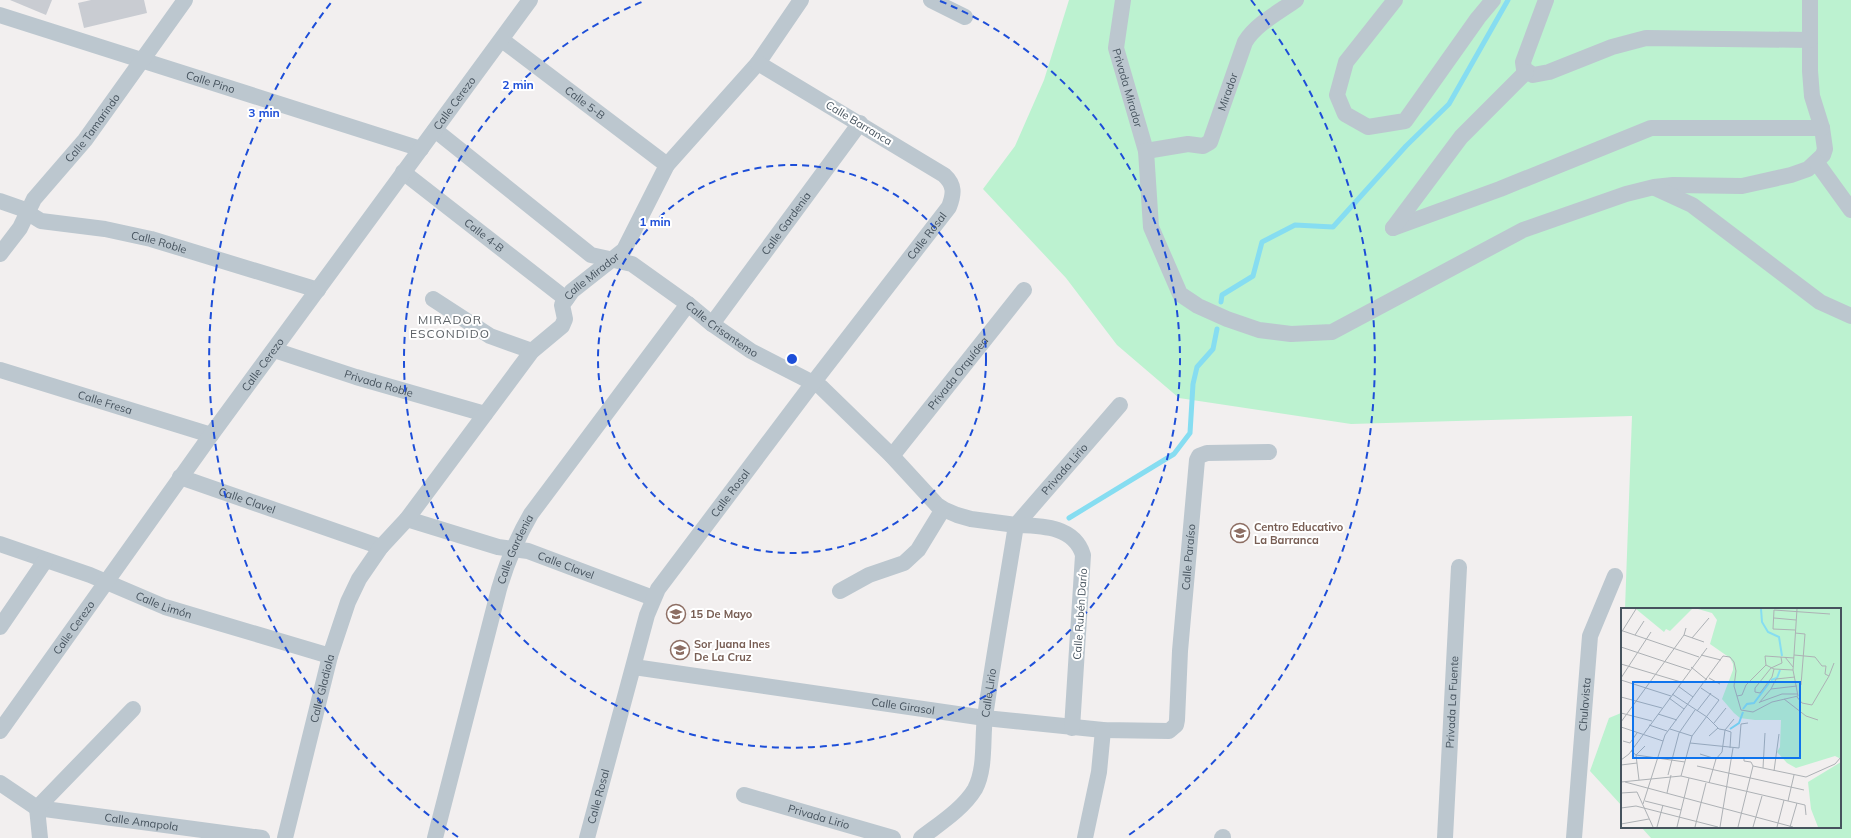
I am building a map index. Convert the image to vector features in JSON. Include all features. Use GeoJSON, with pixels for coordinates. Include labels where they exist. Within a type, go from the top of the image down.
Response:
{"type":"FeatureCollection","features":[{"type":"Feature","properties":{"kind":"street","name":"Calle Tamarindo"},"geometry":{"type":"LineString","coordinates":[[0,254],[20,228],[34,199],[85,140],[185,0]]}},
{"type":"Feature","properties":{"kind":"street","name":"Calle Mirador"},"geometry":{"type":"LineString","coordinates":[[381,547],[407,519],[532,351],[562,326],[565,319],[562,305],[566,299],[579,285],[614,259],[625,248],[667,165],[758,63],[801,0]]}},
{"type":"Feature","properties":{"kind":"street"},"geometry":{"type":"LineString","coordinates":[[931,0],[965,17]]}},
{"type":"Feature","properties":{"kind":"street","name":"Privada Mirador"},"geometry":{"type":"LineString","coordinates":[[1123,0],[1116,48],[1146,151],[1151,227],[1180,294],[1198,306],[1227,319],[1259,330],[1291,334],[1332,332],[1523,230],[1626,194],[1654,187],[1673,185],[1742,186],[1791,175],[1808,169],[1817,163]]}},
{"type":"Feature","properties":{"kind":"street","name":"Mirador"},"geometry":{"type":"LineString","coordinates":[[1146,151],[1188,144],[1203,146],[1210,142],[1245,42],[1249,35],[1296,0]]}},
{"type":"Feature","properties":{"kind":"street"},"geometry":{"type":"LineString","coordinates":[[1395,0],[1346,62],[1337,95],[1345,114],[1368,127],[1405,121],[1478,18],[1493,0]]}},
{"type":"Feature","properties":{"kind":"street"},"geometry":{"type":"LineString","coordinates":[[1546,0],[1524,55],[1523,66],[1526,72],[1533,75],[1549,72],[1612,47],[1646,38],[1810,40]]}},
{"type":"Feature","properties":{"kind":"street"},"geometry":{"type":"LineString","coordinates":[[1810,0],[1810,72],[1812,96],[1822,128],[1824,149],[1823,155],[1817,163],[1851,210]]}},
{"type":"Feature","properties":{"kind":"street","name":"Calle Cerezo"},"geometry":{"type":"LineString","coordinates":[[0,731],[180,477],[403,172],[502,40],[525,1]]}},
{"type":"Feature","properties":{"kind":"street","name":"Calle Pino"},"geometry":{"type":"LineString","coordinates":[[0,15],[421,149]]}},
{"type":"Feature","properties":{"kind":"street","name":"Calle 5-B"},"geometry":{"type":"LineString","coordinates":[[502,40],[667,165]]}},
{"type":"Feature","properties":{"kind":"street","name":"Calle Barranca"},"geometry":{"type":"LineString","coordinates":[[758,63],[860,123],[944,175],[949,180],[954,190]]}},
{"type":"Feature","properties":{"kind":"street"},"geometry":{"type":"LineString","coordinates":[[1526,72],[1461,137],[1393,228],[1500,189],[1651,128],[1822,128]]}},
{"type":"Feature","properties":{"kind":"street","name":"Calle Gardenia"},"geometry":{"type":"LineString","coordinates":[[712,324],[860,123]]}},
{"type":"Feature","properties":{"kind":"street","name":"Calle Crisantemo"},"geometry":{"type":"LineString","coordinates":[[435,130],[591,255],[632,264],[688,304],[712,324],[751,351],[813,383],[829,393],[892,456],[937,504],[944,509],[957,515],[1011,524]]}},
{"type":"Feature","properties":{"kind":"street","name":"Calle 4-B"},"geometry":{"type":"LineString","coordinates":[[403,172],[566,299]]}},
{"type":"Feature","properties":{"kind":"street"},"geometry":{"type":"LineString","coordinates":[[1654,187],[1692,205],[1820,302],[1851,316]]}},
{"type":"Feature","properties":{"kind":"street","name":"Calle Rosal"},"geometry":{"type":"LineString","coordinates":[[586,838],[654,598],[664,581],[813,383],[949,207],[954,190]]}},
{"type":"Feature","properties":{"kind":"street","name":"Calle Roble"},"geometry":{"type":"LineString","coordinates":[[0,201],[20,208],[41,221],[105,229],[151,239],[318,290]]}},
{"type":"Feature","properties":{"kind":"street","name":"Privada Orquídea"},"geometry":{"type":"LineString","coordinates":[[892,456],[1024,290]]}},
{"type":"Feature","properties":{"kind":"street"},"geometry":{"type":"LineString","coordinates":[[432,299],[486,334],[532,351]]}},
{"type":"Feature","properties":{"kind":"street","name":"Calle Gardenia"},"geometry":{"type":"LineString","coordinates":[[435,838],[499,589],[513,549],[531,514],[688,304]]}},
{"type":"Feature","properties":{"kind":"street","name":"Privada Roble"},"geometry":{"type":"LineString","coordinates":[[274,350],[356,377],[485,414]]}},
{"type":"Feature","properties":{"kind":"street","name":"Calle Fresa"},"geometry":{"type":"LineString","coordinates":[[0,370],[211,435]]}},
{"type":"Feature","properties":{"kind":"street","name":"Privada Lirio"},"geometry":{"type":"LineString","coordinates":[[1011,524],[1120,404]]}},
{"type":"Feature","properties":{"kind":"street","name":"Calle Paraíso"},"geometry":{"type":"LineString","coordinates":[[1173,728],[1177,720],[1180,651],[1196,460],[1199,456],[1207,453],[1269,452]]}},
{"type":"Feature","properties":{"kind":"street","name":"Calle Clavel"},"geometry":{"type":"LineString","coordinates":[[180,477],[381,547]]}},
{"type":"Feature","properties":{"kind":"street"},"geometry":{"type":"LineString","coordinates":[[840,591],[869,576],[904,563],[918,550],[944,509]]}},
{"type":"Feature","properties":{"kind":"street","name":"Calle Clavel"},"geometry":{"type":"LineString","coordinates":[[407,519],[498,547],[528,551],[654,598]]}},
{"type":"Feature","properties":{"kind":"street","name":"Calle Lirio"},"geometry":{"type":"LineString","coordinates":[[921,838],[964,803],[976,787],[980,772],[985,718],[1011,524]]}},
{"type":"Feature","properties":{"kind":"street","name":"Calle Rubén Darío"},"geometry":{"type":"LineString","coordinates":[[1011,524],[1046,526],[1059,531],[1073,538],[1080,545],[1083,555],[1072,728]]}},
{"type":"Feature","properties":{"kind":"street","name":"Calle Limón"},"geometry":{"type":"LineString","coordinates":[[0,544],[107,582],[165,607],[330,656]]}},
{"type":"Feature","properties":{"kind":"street","name":"Calle Gladiola"},"geometry":{"type":"LineString","coordinates":[[285,838],[330,656],[351,596],[359,580],[381,547]]}},
{"type":"Feature","properties":{"kind":"street"},"geometry":{"type":"LineString","coordinates":[[0,627],[45,561]]}},
{"type":"Feature","properties":{"kind":"street","name":"Privada La Fuente"},"geometry":{"type":"LineString","coordinates":[[1445,838],[1459,567]]}},
{"type":"Feature","properties":{"kind":"street","name":"Chulavista"},"geometry":{"type":"LineString","coordinates":[[1574,838],[1590,636],[1615,576]]}},
{"type":"Feature","properties":{"kind":"street","name":"Calle Girasol"},"geometry":{"type":"LineString","coordinates":[[634,667],[985,718],[1072,728],[1164,732],[1173,728]]}},
{"type":"Feature","properties":{"kind":"street"},"geometry":{"type":"LineString","coordinates":[[40,838],[37,808],[133,708]]}},
{"type":"Feature","properties":{"kind":"street"},"geometry":{"type":"LineString","coordinates":[[1085,838],[1099,772],[1103,730]]}},
{"type":"Feature","properties":{"kind":"street","name":"Calle Amapola"},"geometry":{"type":"LineString","coordinates":[[0,783],[37,808],[262,838]]}},
{"type":"Feature","properties":{"kind":"street","name":"Privada Lirio"},"geometry":{"type":"LineString","coordinates":[[744,795],[893,838]]}},
{"type":"Feature","properties":{"kind":"green space"},"geometry":{"type":"Polygon","coordinates":[[[1069,0],[1851,0],[1851,838],[1651,838],[1642,828],[1841,828],[1841,608],[1625,608],[1632,416],[1351,424],[1179,398],[1117,345],[1066,278],[983,189],[1015,146],[1044,80],[1069,0]]]}},
{"type":"Feature","properties":{"kind":"green space"},"geometry":{"type":"Polygon","coordinates":[[[1621,713],[1621,805],[1590,771],[1609,718],[1621,713]]]}},
{"type":"Feature","properties":{"kind":"building"},"geometry":{"type":"Polygon","coordinates":[[[10,0],[52,0],[46,15],[10,0]]]}},
{"type":"Feature","properties":{"kind":"building"},"geometry":{"type":"Polygon","coordinates":[[[91,0],[144,0],[147,13],[84,28],[78,3],[91,0]]]}},
{"type":"Feature","properties":{"kind":"waterway"},"geometry":{"type":"LineString","coordinates":[[1221,302],[1222,295],[1253,276],[1262,242],[1295,225],[1333,227],[1406,146],[1449,104],[1508,0]]}},
{"type":"Feature","properties":{"kind":"waterway"},"geometry":{"type":"LineString","coordinates":[[1069,518],[1174,454],[1190,433],[1193,384],[1197,367],[1213,349],[1217,329]]}},
{"type":"Feature","properties":{"kind":"place","name":"Centro Educativo La Barranca"},"geometry":{"type":"Point","coordinates":[1240,533]}},
{"type":"Feature","properties":{"kind":"place","name":"15 De Mayo"},"geometry":{"type":"Point","coordinates":[676,614]}},
{"type":"Feature","properties":{"kind":"place","name":"Sor Juana Ines De La Cruz"},"geometry":{"type":"Point","coordinates":[680,650]}},
{"type":"Feature","properties":{"kind":"district","name":"MIRADOR ESCONDIDO"},"geometry":{"type":"Point","coordinates":[450,326]}}]}
